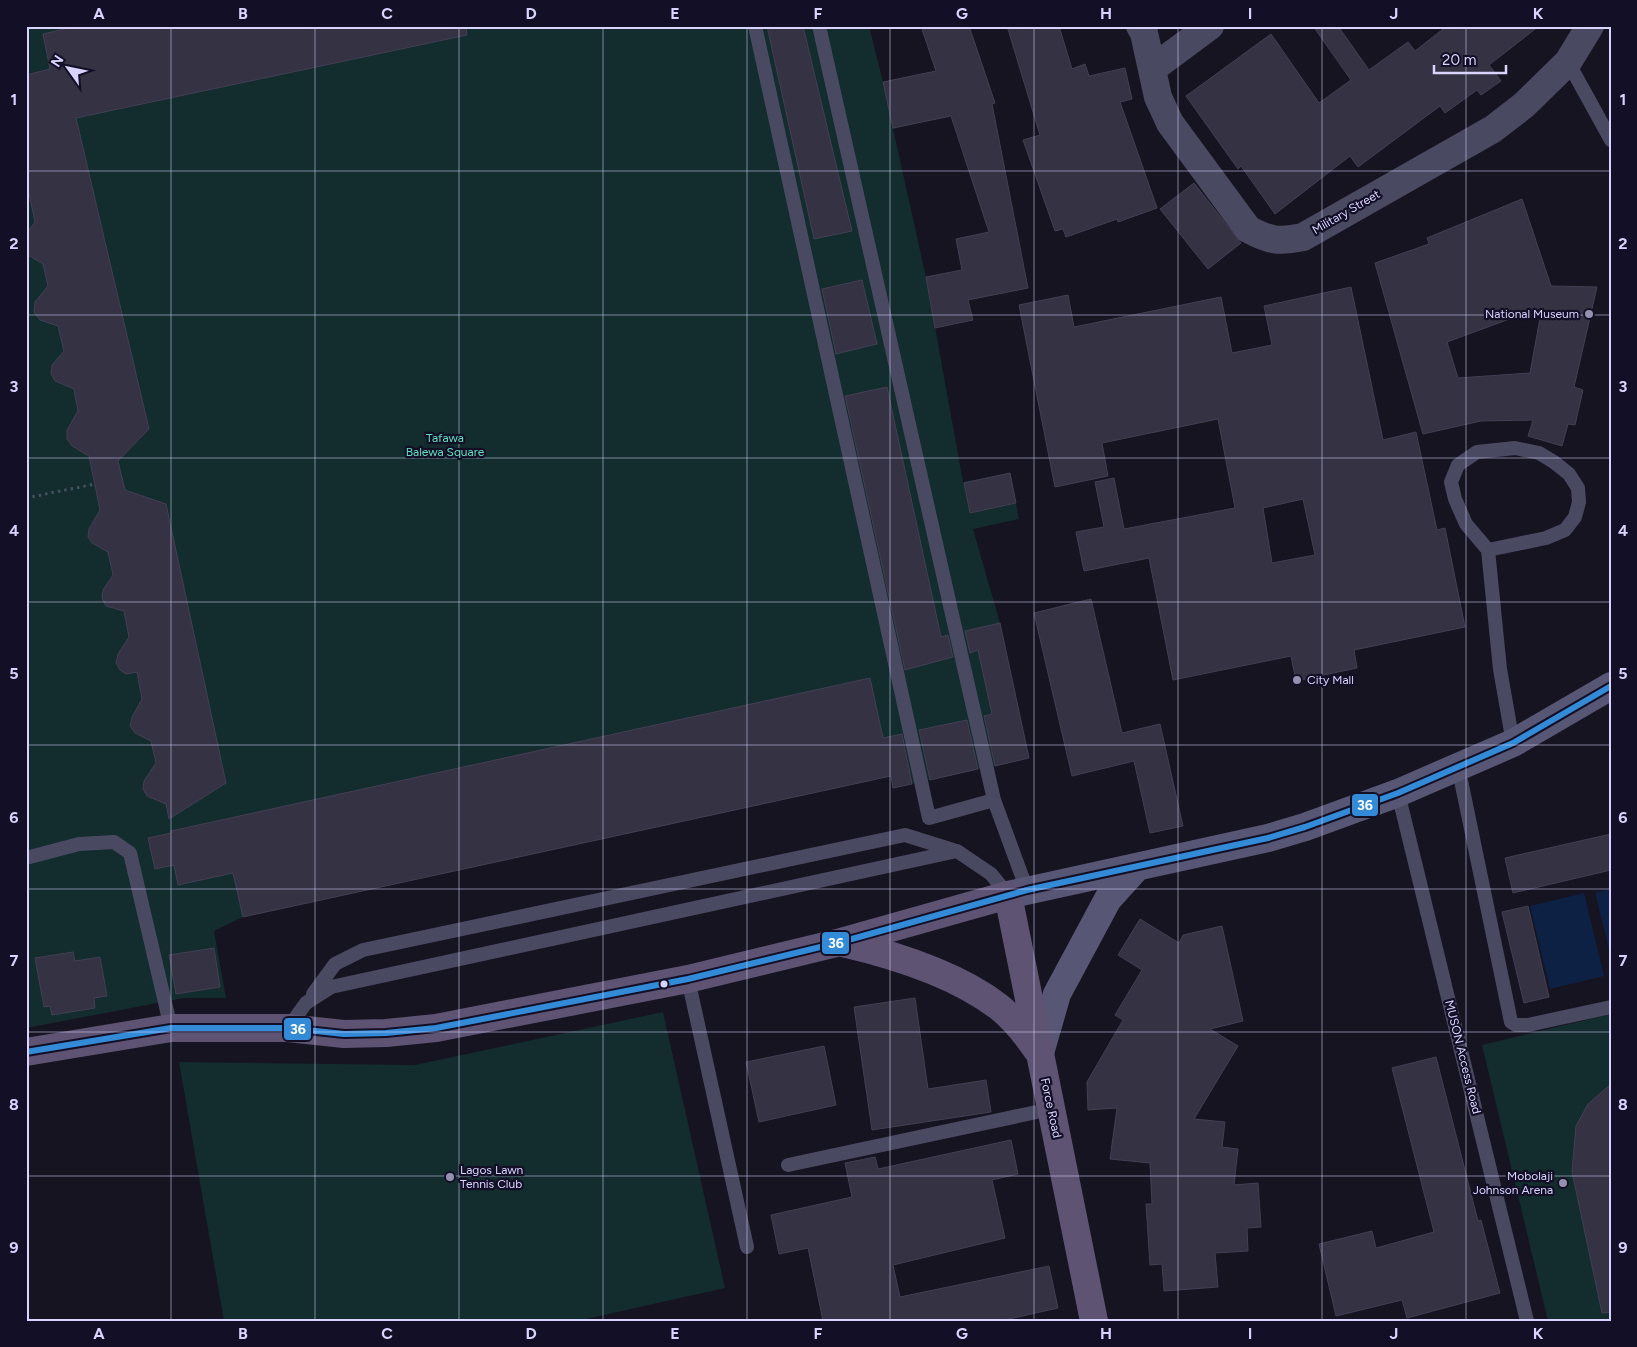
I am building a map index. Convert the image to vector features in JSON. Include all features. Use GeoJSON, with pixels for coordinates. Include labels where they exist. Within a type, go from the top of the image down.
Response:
{"type":"FeatureCollection","features":[{"type":"Feature","properties":{"kind":"main road"},"geometry":{"type":"LineString","coordinates":[[26,1052],[171,1028],[288,1028],[344,1034],[386,1033],[436,1028],[688,979],[841,942],[1018,892],[1136,868],[1268,838],[1306,827],[1398,793],[1513,743],[1611,686]]}},
{"type":"Feature","properties":{"kind":"main road"},"geometry":{"type":"LineString","coordinates":[[1040,1053],[1058,994],[1108,899],[1136,868]]}},
{"type":"Feature","properties":{"kind":"main road","name":"Force Road"},"geometry":{"type":"LineString","coordinates":[[1018,892],[1040,1053],[1094,1321]]}},
{"type":"Feature","properties":{"kind":"main road"},"geometry":{"type":"LineString","coordinates":[[841,942],[884,952],[950,978],[998,1006],[1022,1030],[1040,1053]]}},
{"type":"Feature","properties":{"kind":"street","name":"Military Street"},"geometry":{"type":"LineString","coordinates":[[1140,26],[1158,98],[1170,123],[1248,229],[1264,238],[1282,241],[1303,237],[1493,129],[1524,105],[1568,62],[1590,26]]}},
{"type":"Feature","properties":{"kind":"street"},"geometry":{"type":"LineString","coordinates":[[1152,69],[1210,26]]}},
{"type":"Feature","properties":{"kind":"lane"},"geometry":{"type":"LineString","coordinates":[[755,26],[929,818],[994,800]]}},
{"type":"Feature","properties":{"kind":"lane"},"geometry":{"type":"LineString","coordinates":[[819,26],[994,800],[1018,892]]}},
{"type":"Feature","properties":{"kind":"lane"},"geometry":{"type":"LineString","coordinates":[[1568,62],[1611,140]]}},
{"type":"Feature","properties":{"kind":"lane"},"geometry":{"type":"LineString","coordinates":[[1488,550],[1546,538],[1566,530],[1575,517],[1579,502],[1578,488],[1569,474],[1539,452],[1515,448],[1477,452],[1458,466],[1451,482],[1455,499],[1466,524],[1488,550],[1500,669],[1513,743]]}},
{"type":"Feature","properties":{"kind":"lane"},"geometry":{"type":"LineString","coordinates":[[1458,766],[1511,1022],[1516,1025],[1528,1025],[1611,1007]]}},
{"type":"Feature","properties":{"kind":"lane","name":"MUSON Access Road"},"geometry":{"type":"LineString","coordinates":[[1398,793],[1527,1321]]}},
{"type":"Feature","properties":{"kind":"lane"},"geometry":{"type":"LineString","coordinates":[[288,1028],[335,964],[363,950],[905,835],[956,851],[1018,892]]}},
{"type":"Feature","properties":{"kind":"lane"},"geometry":{"type":"LineString","coordinates":[[26,858],[88,843],[114,842],[130,852],[171,1028]]}},
{"type":"Feature","properties":{"kind":"lane"},"geometry":{"type":"LineString","coordinates":[[306,1003],[331,987],[956,851]]}},
{"type":"Feature","properties":{"kind":"lane"},"geometry":{"type":"LineString","coordinates":[[688,979],[747,1247]]}},
{"type":"Feature","properties":{"kind":"lane"},"geometry":{"type":"LineString","coordinates":[[788,1165],[1051,1109]]}},
{"type":"Feature","properties":{"kind":"path"},"geometry":{"type":"LineString","coordinates":[[26,498],[95,484]]}},
{"type":"Feature","properties":{"kind":"green space","name":"Tafawa Balewa Square"},"geometry":{"type":"Polygon","coordinates":[[[26,26],[869,26],[883,82],[930,72],[939,118],[893,129],[926,277],[963,482],[1010,473],[1019,519],[973,529],[1000,623],[1029,758],[893,788],[890,776],[243,917],[214,931],[226,998],[184,998],[26,1028],[26,26]]]}},
{"type":"Feature","properties":{"kind":"green space","name":"Lagos Lawn Tennis Club"},"geometry":{"type":"Polygon","coordinates":[[[663,1012],[725,1288],[577,1321],[224,1321],[179,1062],[415,1065],[663,1012]]]}},
{"type":"Feature","properties":{"kind":"green space","name":"Mobolaji Johnson Arena"},"geometry":{"type":"Polygon","coordinates":[[[1611,1014],[1611,1321],[1548,1321],[1482,1045],[1611,1014]]]}},
{"type":"Feature","properties":{"kind":"water"},"geometry":{"type":"Polygon","coordinates":[[[1611,889],[1611,957],[1595,893],[1611,889]]]}},
{"type":"Feature","properties":{"kind":"water"},"geometry":{"type":"Polygon","coordinates":[[[1584,893],[1604,976],[1550,989],[1530,906],[1584,893]]]}},
{"type":"Feature","properties":{"kind":"building"},"geometry":{"type":"Polygon","coordinates":[[[77,26],[466,26],[467,35],[76,118],[149,429],[118,461],[125,490],[166,504],[226,783],[169,819],[166,804],[147,796],[143,789],[144,781],[156,763],[151,741],[135,733],[130,726],[132,717],[142,699],[137,672],[126,674],[120,670],[116,663],[118,654],[129,637],[124,611],[106,606],[102,598],[103,590],[113,575],[108,552],[92,543],[88,537],[89,529],[100,510],[89,456],[72,446],[67,439],[67,430],[78,411],[74,389],[55,381],[51,374],[52,365],[64,351],[58,326],[40,320],[34,312],[35,302],[48,286],[43,264],[26,254],[26,234],[35,222],[29,193],[26,193],[26,75],[50,69],[43,34],[77,26]]]}},
{"type":"Feature","properties":{"kind":"building"},"geometry":{"type":"Polygon","coordinates":[[[767,26],[803,26],[852,231],[814,239],[767,26]]]}},
{"type":"Feature","properties":{"kind":"building"},"geometry":{"type":"Polygon","coordinates":[[[921,26],[969,26],[995,103],[992,104],[1028,288],[968,300],[973,320],[935,328],[926,277],[962,270],[956,239],[989,232],[951,116],[893,128],[883,82],[936,71],[921,26]]]}},
{"type":"Feature","properties":{"kind":"building"},"geometry":{"type":"Polygon","coordinates":[[[1007,26],[1059,26],[1072,69],[1085,64],[1089,76],[1125,68],[1132,99],[1120,102],[1157,208],[1118,222],[1117,219],[1066,237],[1063,229],[1055,231],[1023,140],[1040,135],[1007,26]]]}},
{"type":"Feature","properties":{"kind":"building"},"geometry":{"type":"Polygon","coordinates":[[[1313,26],[1338,26],[1369,70],[1408,42],[1415,51],[1447,26],[1539,26],[1489,65],[1501,81],[1481,95],[1477,90],[1445,113],[1440,106],[1358,167],[1350,156],[1275,214],[1241,166],[1238,169],[1186,96],[1271,34],[1319,103],[1351,80],[1313,26]]]}},
{"type":"Feature","properties":{"kind":"building"},"geometry":{"type":"Polygon","coordinates":[[[1194,183],[1241,243],[1208,269],[1160,209],[1194,183]]]}},
{"type":"Feature","properties":{"kind":"building"},"geometry":{"type":"Polygon","coordinates":[[[1522,199],[1551,286],[1597,287],[1574,387],[1583,390],[1575,425],[1568,424],[1562,446],[1528,436],[1533,420],[1481,421],[1423,434],[1375,263],[1429,244],[1427,238],[1522,199]],[[1542,307],[1447,342],[1458,378],[1530,373],[1542,307]]]}},
{"type":"Feature","properties":{"kind":"building"},"geometry":{"type":"Polygon","coordinates":[[[862,280],[877,344],[836,354],[822,289],[862,280]]]}},
{"type":"Feature","properties":{"kind":"building"},"geometry":{"type":"Polygon","coordinates":[[[1351,287],[1383,440],[1416,432],[1437,530],[1445,528],[1465,627],[1354,650],[1357,668],[1296,681],[1291,656],[1173,680],[1149,558],[1084,571],[1076,532],[1104,527],[1095,482],[1114,478],[1124,529],[1235,508],[1218,419],[1102,443],[1108,476],[1055,487],[1019,305],[1068,295],[1074,327],[1221,297],[1232,353],[1272,345],[1264,306],[1351,287]],[[1303,499],[1263,508],[1272,563],[1315,555],[1303,499]]]}},
{"type":"Feature","properties":{"kind":"building"},"geometry":{"type":"Polygon","coordinates":[[[887,387],[941,637],[948,635],[953,657],[905,670],[845,396],[887,387]]]}},
{"type":"Feature","properties":{"kind":"building"},"geometry":{"type":"Polygon","coordinates":[[[1010,473],[1016,503],[970,513],[964,483],[1010,473]]]}},
{"type":"Feature","properties":{"kind":"building"},"geometry":{"type":"Polygon","coordinates":[[[1091,599],[1122,733],[1160,724],[1183,826],[1150,833],[1134,761],[1072,776],[1034,613],[1091,599]]]}},
{"type":"Feature","properties":{"kind":"building"},"geometry":{"type":"Polygon","coordinates":[[[1000,623],[1029,758],[995,766],[984,716],[992,714],[978,650],[970,653],[965,631],[1000,623]]]}},
{"type":"Feature","properties":{"kind":"building"},"geometry":{"type":"Polygon","coordinates":[[[870,678],[883,738],[902,734],[912,784],[893,788],[891,776],[243,917],[233,873],[178,885],[174,865],[155,869],[148,838],[171,833],[171,831],[870,678]]]}},
{"type":"Feature","properties":{"kind":"building"},"geometry":{"type":"Polygon","coordinates":[[[967,720],[978,769],[930,780],[919,730],[967,720]]]}},
{"type":"Feature","properties":{"kind":"building"},"geometry":{"type":"Polygon","coordinates":[[[1611,834],[1611,870],[1513,893],[1505,858],[1611,834]]]}},
{"type":"Feature","properties":{"kind":"building"},"geometry":{"type":"Polygon","coordinates":[[[1528,906],[1549,997],[1524,1003],[1502,912],[1528,906]]]}},
{"type":"Feature","properties":{"kind":"building"},"geometry":{"type":"Polygon","coordinates":[[[1140,919],[1179,943],[1183,935],[1222,926],[1243,1021],[1210,1029],[1238,1046],[1194,1119],[1225,1122],[1222,1147],[1238,1149],[1234,1185],[1258,1183],[1261,1227],[1247,1228],[1248,1251],[1215,1253],[1218,1287],[1164,1291],[1162,1264],[1150,1265],[1146,1204],[1152,1204],[1150,1163],[1110,1159],[1117,1108],[1088,1110],[1087,1082],[1123,1020],[1115,1015],[1142,970],[1118,955],[1140,919]]]}},
{"type":"Feature","properties":{"kind":"building"},"geometry":{"type":"Polygon","coordinates":[[[214,948],[220,987],[176,994],[169,955],[214,948]]]}},
{"type":"Feature","properties":{"kind":"building"},"geometry":{"type":"Polygon","coordinates":[[[73,952],[75,961],[100,957],[107,996],[94,998],[95,1008],[52,1015],[50,1006],[44,1007],[35,958],[73,952]]]}},
{"type":"Feature","properties":{"kind":"building"},"geometry":{"type":"Polygon","coordinates":[[[915,998],[928,1089],[986,1080],[991,1112],[872,1130],[854,1007],[915,998]]]}},
{"type":"Feature","properties":{"kind":"building"},"geometry":{"type":"Polygon","coordinates":[[[824,1046],[836,1105],[759,1122],[746,1062],[824,1046]]]}},
{"type":"Feature","properties":{"kind":"building"},"geometry":{"type":"Polygon","coordinates":[[[1436,1057],[1478,1221],[1481,1220],[1500,1293],[1407,1318],[1402,1300],[1336,1316],[1319,1244],[1372,1231],[1376,1248],[1434,1232],[1392,1068],[1436,1057]]]}},
{"type":"Feature","properties":{"kind":"building"},"geometry":{"type":"Polygon","coordinates":[[[1611,1084],[1611,1312],[1602,1313],[1572,1172],[1576,1126],[1588,1104],[1611,1084]]]}},
{"type":"Feature","properties":{"kind":"building"},"geometry":{"type":"Polygon","coordinates":[[[1011,1140],[1018,1174],[992,1180],[1005,1238],[893,1265],[900,1297],[1049,1266],[1058,1308],[1000,1321],[823,1321],[808,1248],[779,1254],[771,1215],[852,1197],[845,1163],[875,1157],[878,1169],[1011,1140]]]}},
{"type":"Feature","properties":{"kind":"transit line","name":"36"},"geometry":{"type":"LineString","coordinates":[[26,1052],[171,1028],[288,1028],[344,1034],[386,1033],[436,1028],[688,979],[841,942],[1027,890],[1268,838],[1305,827],[1398,793],[1513,743],[1611,686]]}},
{"type":"Feature","properties":{"kind":"place","name":"National Museum"},"geometry":{"type":"Point","coordinates":[1589,314]}},
{"type":"Feature","properties":{"kind":"place","name":"City Mall"},"geometry":{"type":"Point","coordinates":[1297,680]}},
{"type":"Feature","properties":{"kind":"place","name":"Lagos Lawn Tennis Club"},"geometry":{"type":"Point","coordinates":[450,1177]}},
{"type":"Feature","properties":{"kind":"place","name":"Mobolaji Johnson Arena"},"geometry":{"type":"Point","coordinates":[1563,1183]}}]}
